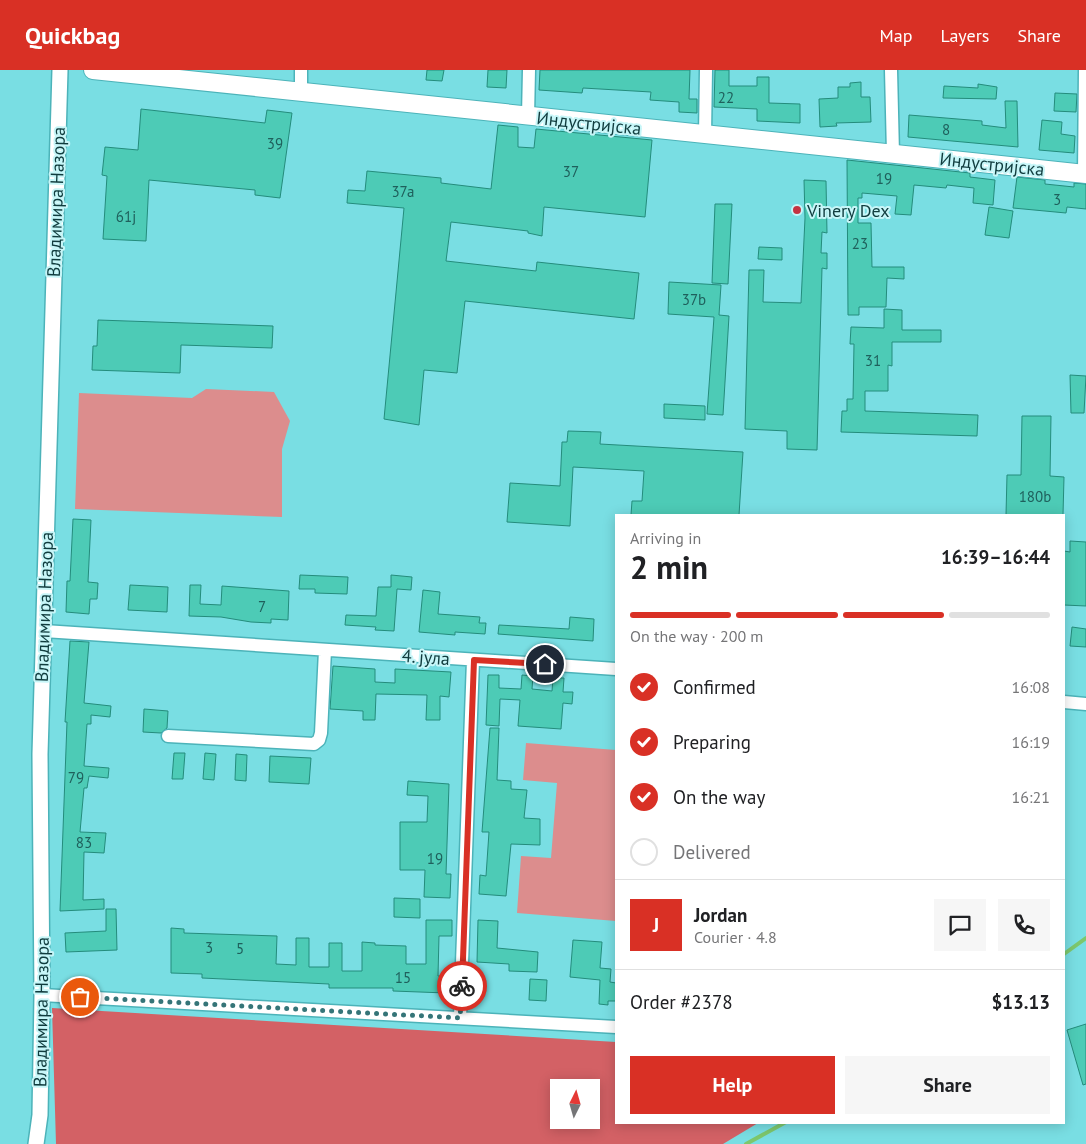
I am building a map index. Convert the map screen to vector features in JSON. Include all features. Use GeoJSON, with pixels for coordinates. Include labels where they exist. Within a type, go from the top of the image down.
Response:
{"type":"FeatureCollection","features":[{"type":"Feature","properties":{"kind":"main road","name":"Индустријска"},"geometry":{"type":"LineString","coordinates":[[93,70],[1085,174]]}},
{"type":"Feature","properties":{"kind":"street","name":"Владимира Назора"},"geometry":{"type":"LineString","coordinates":[[36,1144],[40,1115],[42,995],[40,754],[60,70]]}},
{"type":"Feature","properties":{"kind":"street"},"geometry":{"type":"LineString","coordinates":[[301,70],[301,93]]}},
{"type":"Feature","properties":{"kind":"street"},"geometry":{"type":"LineString","coordinates":[[528,70],[528,116]]}},
{"type":"Feature","properties":{"kind":"street"},"geometry":{"type":"LineString","coordinates":[[706,70],[706,135]]}},
{"type":"Feature","properties":{"kind":"street"},"geometry":{"type":"LineString","coordinates":[[891,70],[894,154]]}},
{"type":"Feature","properties":{"kind":"street"},"geometry":{"type":"LineString","coordinates":[[1085,70],[1085,174]]}},
{"type":"Feature","properties":{"kind":"street","name":"4. јула"},"geometry":{"type":"LineString","coordinates":[[44,631],[615,669]]}},
{"type":"Feature","properties":{"kind":"street"},"geometry":{"type":"LineString","coordinates":[[168,736],[314,744],[319,740],[321,733],[325,650]]}},
{"type":"Feature","properties":{"kind":"street"},"geometry":{"type":"LineString","coordinates":[[460,1018],[474,660]]}},
{"type":"Feature","properties":{"kind":"street"},"geometry":{"type":"LineString","coordinates":[[1065,702],[1086,704]]}},
{"type":"Feature","properties":{"kind":"street"},"geometry":{"type":"LineString","coordinates":[[42,995],[615,1027]]}},
{"type":"Feature","properties":{"kind":"shaded area"},"geometry":{"type":"Polygon","coordinates":[[[206,389],[274,392],[290,421],[282,449],[282,517],[75,509],[79,393],[192,398],[206,389]]]}},
{"type":"Feature","properties":{"kind":"shaded area"},"geometry":{"type":"Polygon","coordinates":[[[526,743],[615,750],[615,921],[517,913],[521,856],[551,858],[557,783],[523,780],[526,743]]]}},
{"type":"Feature","properties":{"kind":"shaded area"},"geometry":{"type":"Polygon","coordinates":[[[52,1008],[615,1042],[615,1124],[756,1124],[723,1144],[56,1144],[52,1008]]]}},
{"type":"Feature","properties":{"kind":"building"},"geometry":{"type":"Polygon","coordinates":[[[427,70],[444,70],[442,81],[426,80],[427,70]]]}},
{"type":"Feature","properties":{"kind":"building"},"geometry":{"type":"Polygon","coordinates":[[[488,70],[507,70],[506,88],[487,87],[488,70]]]}},
{"type":"Feature","properties":{"kind":"building"},"geometry":{"type":"Polygon","coordinates":[[[540,70],[690,70],[689,99],[697,99],[697,113],[679,112],[679,102],[650,100],[651,92],[583,88],[582,93],[539,90],[540,70]]]}},
{"type":"Feature","properties":{"kind":"building"},"geometry":{"type":"Polygon","coordinates":[[[715,70],[729,70],[729,86],[757,86],[757,77],[769,77],[769,103],[800,104],[800,123],[757,121],[757,109],[714,107],[715,70]]]}},
{"type":"Feature","properties":{"kind":"building"},"geometry":{"type":"Polygon","coordinates":[[[861,82],[861,97],[870,97],[871,122],[836,123],[837,126],[820,127],[819,99],[838,98],[838,87],[850,87],[850,83],[861,82]]]}},
{"type":"Feature","properties":{"kind":"building"},"geometry":{"type":"Polygon","coordinates":[[[978,84],[997,87],[996,99],[943,98],[944,86],[978,88],[978,84]]]}},
{"type":"Feature","properties":{"kind":"building"},"geometry":{"type":"Polygon","coordinates":[[[1055,93],[1077,94],[1076,112],[1054,111],[1055,93]]]}},
{"type":"Feature","properties":{"kind":"building"},"geometry":{"type":"Polygon","coordinates":[[[1005,101],[1017,101],[1018,147],[908,137],[909,115],[982,121],[982,125],[1006,128],[1005,101]]]}},
{"type":"Feature","properties":{"kind":"building"},"geometry":{"type":"Polygon","coordinates":[[[141,109],[265,123],[267,110],[292,113],[280,198],[255,195],[255,190],[149,180],[146,241],[103,239],[107,176],[102,175],[105,147],[138,150],[141,109]]]}},
{"type":"Feature","properties":{"kind":"building"},"geometry":{"type":"Polygon","coordinates":[[[1042,120],[1062,122],[1061,134],[1075,136],[1074,153],[1039,150],[1042,120]]]}},
{"type":"Feature","properties":{"kind":"building"},"geometry":{"type":"Polygon","coordinates":[[[498,125],[518,127],[518,147],[534,148],[536,129],[652,140],[645,217],[544,207],[542,236],[528,233],[528,231],[451,222],[446,261],[536,271],[537,262],[639,273],[634,319],[465,301],[457,373],[424,370],[419,425],[384,419],[404,208],[347,203],[348,190],[365,191],[367,171],[441,178],[441,183],[491,189],[498,125]]]}},
{"type":"Feature","properties":{"kind":"building"},"geometry":{"type":"Polygon","coordinates":[[[847,160],[970,173],[970,177],[995,180],[993,205],[973,203],[974,188],[947,185],[946,188],[914,185],[911,215],[895,214],[897,196],[862,193],[862,198],[858,198],[858,223],[871,223],[872,267],[904,267],[904,279],[887,278],[886,307],[859,307],[859,315],[848,315],[847,160]]]}},
{"type":"Feature","properties":{"kind":"building"},"geometry":{"type":"Polygon","coordinates":[[[1017,177],[1045,180],[1045,184],[1074,187],[1074,183],[1086,184],[1086,209],[1067,207],[1066,213],[1013,208],[1017,177]]]}},
{"type":"Feature","properties":{"kind":"building"},"geometry":{"type":"Polygon","coordinates":[[[804,180],[826,181],[827,233],[822,232],[821,253],[827,253],[827,269],[822,268],[817,450],[787,449],[787,431],[745,429],[749,270],[764,270],[763,302],[801,303],[805,218],[804,180]]]}},
{"type":"Feature","properties":{"kind":"building"},"geometry":{"type":"Polygon","coordinates":[[[715,204],[732,204],[728,284],[712,283],[715,204]]]}},
{"type":"Feature","properties":{"kind":"building"},"geometry":{"type":"Polygon","coordinates":[[[989,207],[1013,211],[1009,238],[985,235],[989,207]]]}},
{"type":"Feature","properties":{"kind":"building"},"geometry":{"type":"Polygon","coordinates":[[[759,247],[782,248],[782,260],[758,259],[759,247]]]}},
{"type":"Feature","properties":{"kind":"building"},"geometry":{"type":"Polygon","coordinates":[[[669,282],[721,285],[719,315],[729,316],[723,415],[707,414],[714,317],[668,314],[669,282]]]}},
{"type":"Feature","properties":{"kind":"building"},"geometry":{"type":"Polygon","coordinates":[[[884,309],[902,310],[902,330],[941,330],[941,342],[892,342],[892,366],[888,365],[888,391],[865,391],[865,411],[978,415],[977,436],[841,432],[842,411],[847,411],[847,399],[853,399],[854,344],[850,344],[851,327],[884,328],[884,309]]]}},
{"type":"Feature","properties":{"kind":"building"},"geometry":{"type":"Polygon","coordinates":[[[98,320],[273,326],[272,348],[181,345],[180,373],[92,370],[93,346],[97,346],[98,320]]]}},
{"type":"Feature","properties":{"kind":"building"},"geometry":{"type":"Polygon","coordinates":[[[1070,375],[1086,376],[1084,413],[1071,413],[1070,375]]]}},
{"type":"Feature","properties":{"kind":"building"},"geometry":{"type":"Polygon","coordinates":[[[664,404],[705,406],[705,420],[664,418],[664,404]]]}},
{"type":"Feature","properties":{"kind":"building"},"geometry":{"type":"Polygon","coordinates":[[[1022,416],[1051,416],[1050,476],[1064,477],[1063,514],[1006,514],[1007,475],[1021,475],[1022,416]]]}},
{"type":"Feature","properties":{"kind":"building"},"geometry":{"type":"Polygon","coordinates":[[[568,431],[601,432],[600,444],[743,452],[739,514],[631,514],[632,501],[642,501],[644,471],[573,467],[570,526],[507,522],[510,483],[560,486],[562,442],[567,442],[568,431]]]}},
{"type":"Feature","properties":{"kind":"building"},"geometry":{"type":"Polygon","coordinates":[[[73,519],[91,520],[88,582],[98,583],[97,599],[90,599],[89,614],[66,612],[67,581],[70,581],[73,519]]]}},
{"type":"Feature","properties":{"kind":"building"},"geometry":{"type":"Polygon","coordinates":[[[1070,541],[1086,542],[1086,606],[1065,605],[1065,551],[1070,552],[1070,541]]]}},
{"type":"Feature","properties":{"kind":"building"},"geometry":{"type":"Polygon","coordinates":[[[300,575],[348,577],[347,594],[315,593],[315,589],[299,589],[300,575]]]}},
{"type":"Feature","properties":{"kind":"building"},"geometry":{"type":"Polygon","coordinates":[[[391,575],[412,577],[411,590],[397,589],[394,631],[375,630],[376,627],[345,625],[346,615],[376,616],[378,587],[391,587],[391,575]]]}},
{"type":"Feature","properties":{"kind":"building"},"geometry":{"type":"Polygon","coordinates":[[[130,585],[168,587],[167,612],[128,610],[130,585]]]}},
{"type":"Feature","properties":{"kind":"building"},"geometry":{"type":"Polygon","coordinates":[[[190,585],[201,585],[200,604],[221,605],[222,586],[289,591],[288,620],[271,619],[271,623],[221,617],[189,616],[190,585]]]}},
{"type":"Feature","properties":{"kind":"building"},"geometry":{"type":"Polygon","coordinates":[[[423,590],[440,592],[438,614],[480,617],[479,623],[486,623],[485,634],[455,632],[455,635],[419,632],[423,590]]]}},
{"type":"Feature","properties":{"kind":"building"},"geometry":{"type":"Polygon","coordinates":[[[570,617],[594,619],[593,641],[498,634],[499,625],[569,629],[570,617]]]}},
{"type":"Feature","properties":{"kind":"building"},"geometry":{"type":"Polygon","coordinates":[[[1072,627],[1086,629],[1086,647],[1070,646],[1072,627]]]}},
{"type":"Feature","properties":{"kind":"building"},"geometry":{"type":"Polygon","coordinates":[[[70,641],[89,642],[84,703],[111,706],[110,717],[91,715],[91,724],[87,724],[84,766],[109,768],[108,778],[89,776],[87,788],[84,788],[80,832],[106,833],[104,853],[84,852],[83,900],[104,899],[104,909],[60,911],[67,722],[65,722],[70,641]]]}},
{"type":"Feature","properties":{"kind":"building"},"geometry":{"type":"Polygon","coordinates":[[[333,666],[375,669],[375,682],[395,683],[395,669],[451,672],[449,697],[440,696],[440,720],[426,720],[427,695],[376,694],[375,720],[363,720],[363,711],[330,709],[333,666]]]}},
{"type":"Feature","properties":{"kind":"building"},"geometry":{"type":"Polygon","coordinates":[[[488,675],[499,675],[499,688],[521,689],[522,675],[533,676],[532,689],[552,691],[553,678],[564,678],[563,692],[573,692],[572,704],[563,703],[561,729],[518,726],[520,700],[500,699],[499,726],[486,725],[488,675]]]}},
{"type":"Feature","properties":{"kind":"building"},"geometry":{"type":"Polygon","coordinates":[[[144,709],[168,711],[167,728],[161,733],[143,732],[144,709]]]}},
{"type":"Feature","properties":{"kind":"building"},"geometry":{"type":"Polygon","coordinates":[[[490,728],[499,728],[497,780],[511,781],[511,789],[527,790],[524,818],[540,819],[540,845],[511,844],[506,896],[479,894],[480,875],[486,876],[489,832],[482,832],[490,728]]]}},
{"type":"Feature","properties":{"kind":"building"},"geometry":{"type":"Polygon","coordinates":[[[174,753],[185,753],[183,779],[172,779],[174,753]]]}},
{"type":"Feature","properties":{"kind":"building"},"geometry":{"type":"Polygon","coordinates":[[[205,753],[216,754],[214,780],[203,779],[205,753]]]}},
{"type":"Feature","properties":{"kind":"building"},"geometry":{"type":"Polygon","coordinates":[[[236,754],[247,755],[246,781],[235,780],[236,754]]]}},
{"type":"Feature","properties":{"kind":"building"},"geometry":{"type":"Polygon","coordinates":[[[270,756],[311,758],[309,784],[269,782],[270,756]]]}},
{"type":"Feature","properties":{"kind":"building"},"geometry":{"type":"Polygon","coordinates":[[[408,781],[449,784],[446,874],[451,874],[450,898],[424,897],[425,870],[400,870],[400,822],[427,822],[428,796],[407,795],[408,781]]]}},
{"type":"Feature","properties":{"kind":"building"},"geometry":{"type":"Polygon","coordinates":[[[394,898],[420,899],[420,918],[394,917],[394,898]]]}},
{"type":"Feature","properties":{"kind":"building"},"geometry":{"type":"Polygon","coordinates":[[[106,909],[116,909],[117,950],[66,952],[65,933],[106,931],[106,909]]]}},
{"type":"Feature","properties":{"kind":"building"},"geometry":{"type":"Polygon","coordinates":[[[426,920],[452,920],[452,936],[439,936],[438,976],[446,976],[446,993],[393,991],[393,988],[329,988],[329,984],[202,978],[202,974],[171,973],[171,928],[184,929],[184,933],[277,936],[276,964],[296,965],[296,938],[309,938],[309,967],[329,967],[329,943],[342,943],[342,971],[362,971],[362,942],[375,943],[375,945],[406,946],[406,964],[426,964],[426,920]]]}},
{"type":"Feature","properties":{"kind":"building"},"geometry":{"type":"Polygon","coordinates":[[[478,920],[498,921],[497,948],[538,952],[537,972],[509,971],[509,964],[477,962],[478,920]]]}},
{"type":"Feature","properties":{"kind":"building"},"geometry":{"type":"Polygon","coordinates":[[[573,940],[602,942],[600,968],[611,969],[610,982],[615,983],[615,1001],[608,1001],[608,1005],[599,1004],[600,980],[570,977],[573,940]]]}},
{"type":"Feature","properties":{"kind":"building"},"geometry":{"type":"Polygon","coordinates":[[[530,979],[547,980],[546,1001],[529,1000],[530,979]]]}},
{"type":"Feature","properties":{"kind":"building"},"geometry":{"type":"Polygon","coordinates":[[[1086,1024],[1086,1084],[1083,1085],[1067,1030],[1086,1024]]]}},
{"type":"Feature","properties":{"kind":"waterway"},"geometry":{"type":"LineString","coordinates":[[1065,953],[1086,938]]}},
{"type":"Feature","properties":{"kind":"waterway"},"geometry":{"type":"LineString","coordinates":[[746,1144],[782,1124]]}},
{"type":"Feature","properties":{"kind":"way so far"},"geometry":{"type":"LineString","coordinates":[[80,997],[460,1018],[462,986]]}},
{"type":"Feature","properties":{"kind":"place","name":"Vinery Dex"},"geometry":{"type":"Point","coordinates":[797,210]}},
{"type":"Feature","properties":{"kind":"route"},"geometry":{"type":"LineString","coordinates":[[462,986],[474,660],[545,664]]}}]}
